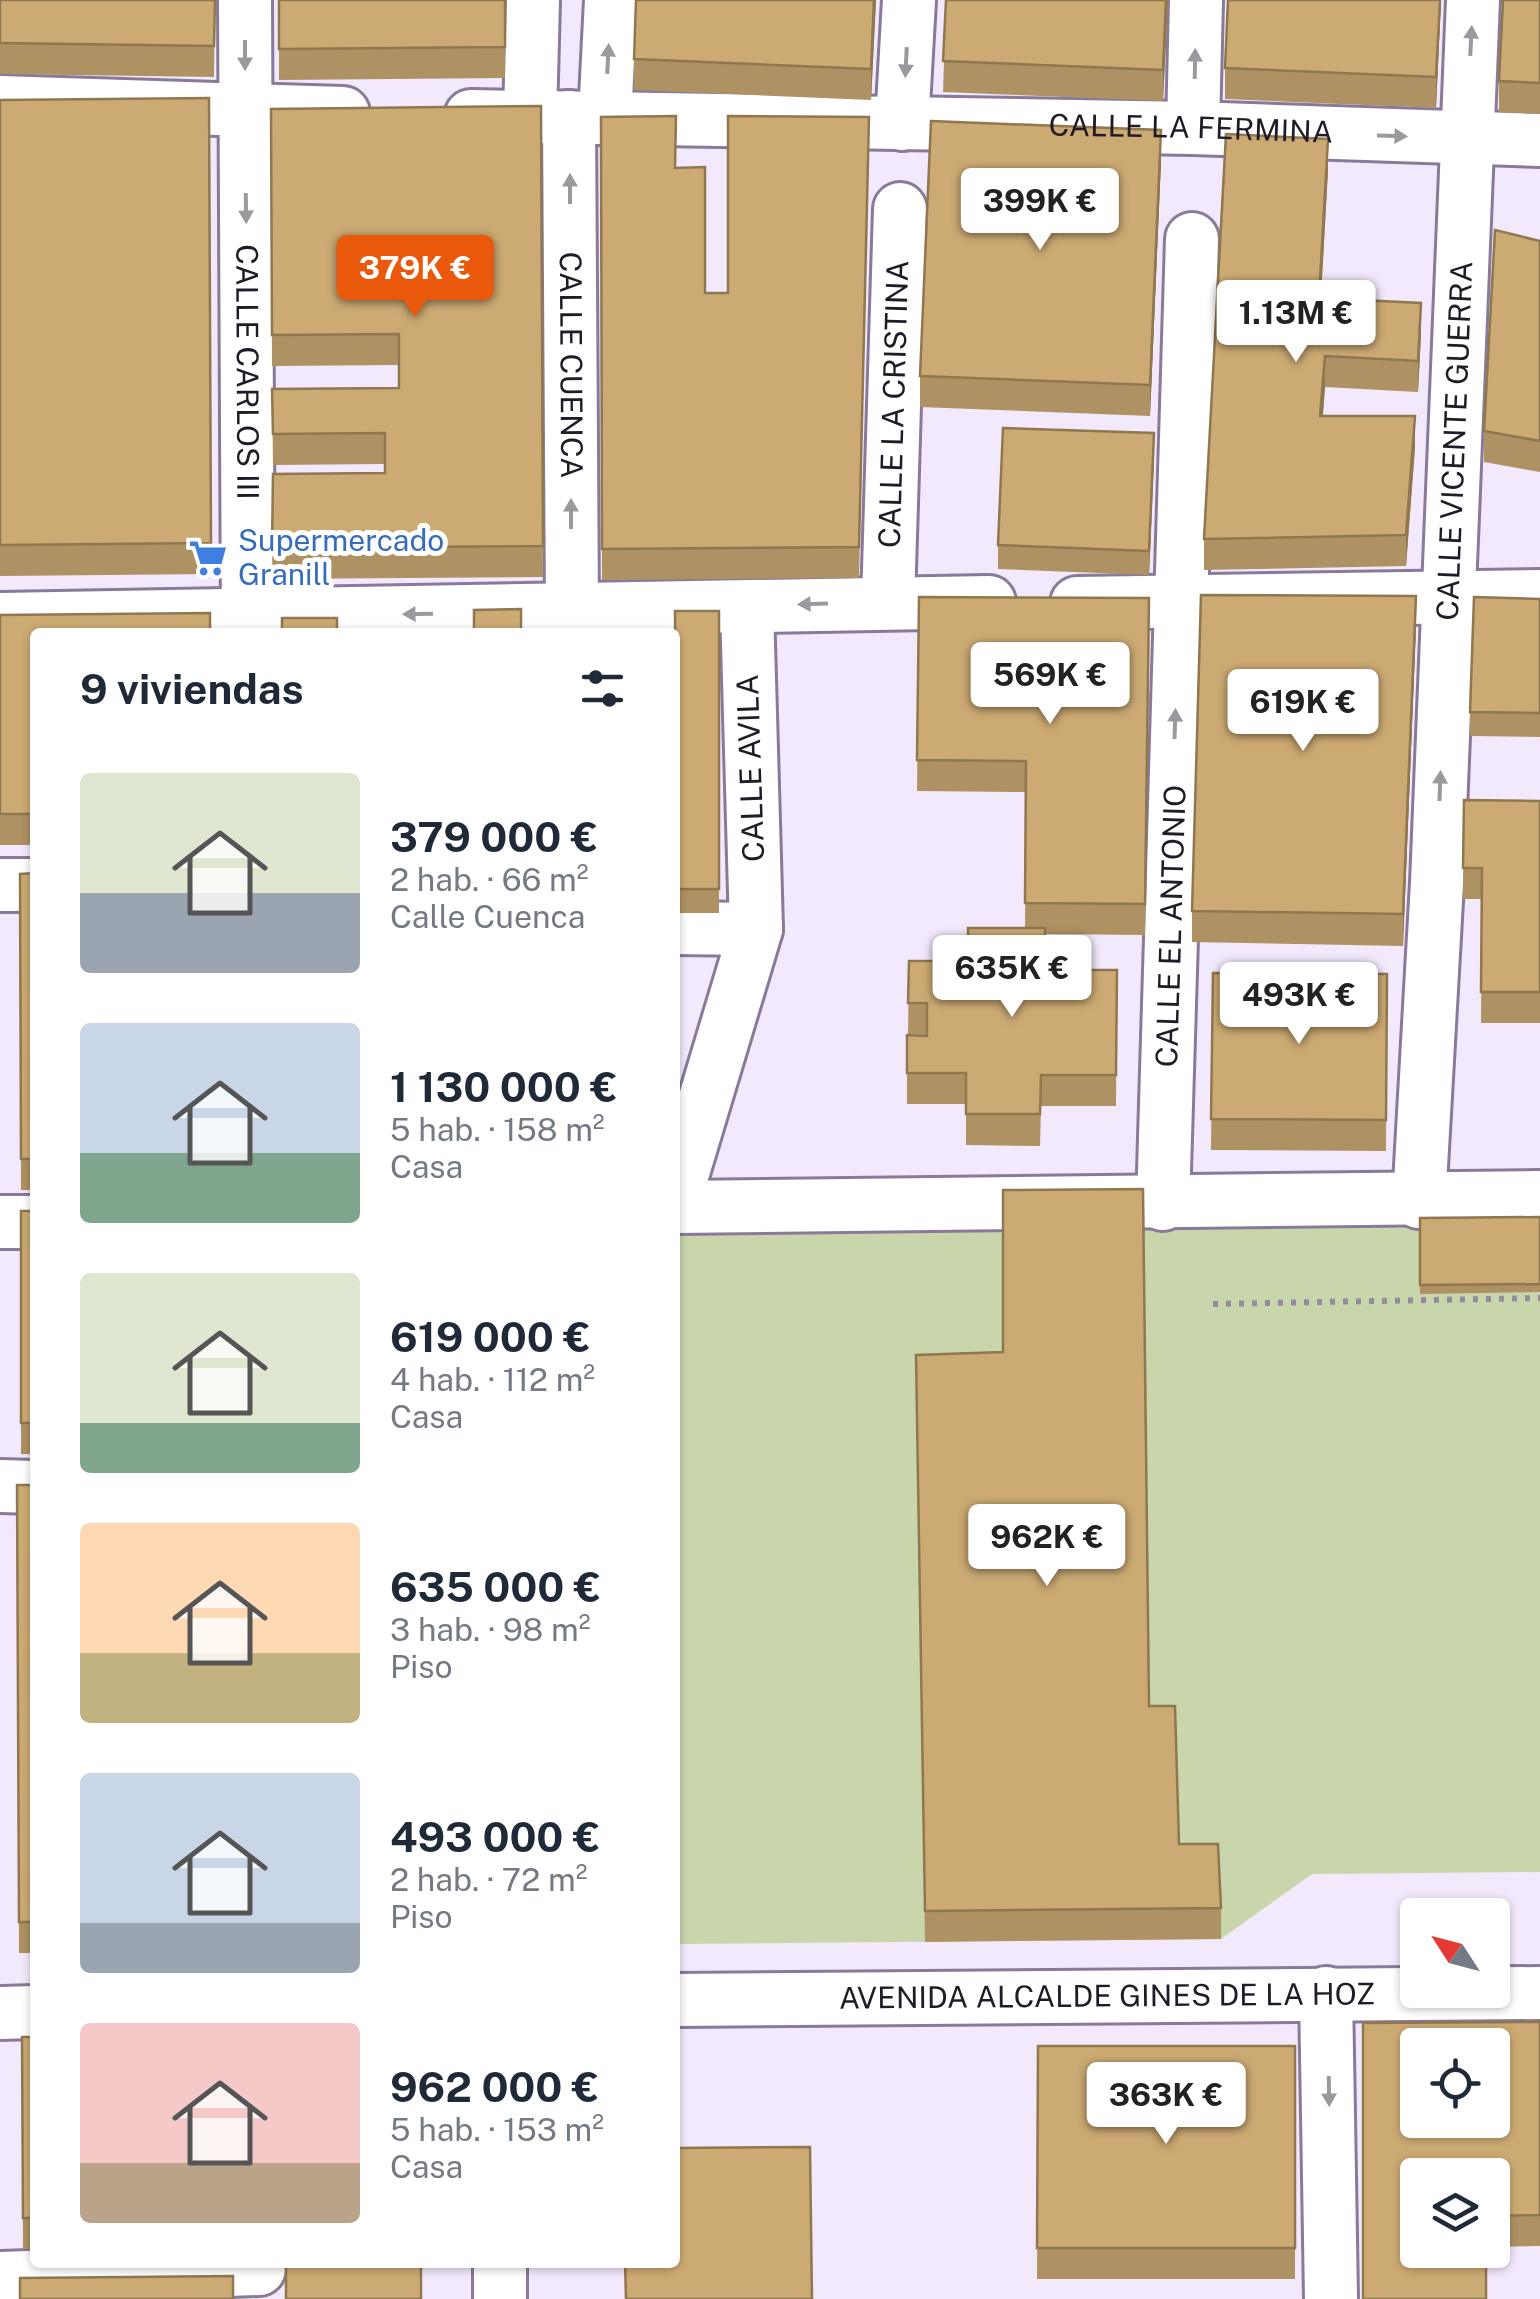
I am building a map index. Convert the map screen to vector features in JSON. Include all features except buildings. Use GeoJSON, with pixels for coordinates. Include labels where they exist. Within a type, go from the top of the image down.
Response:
{"type":"FeatureCollection","features":[{"type":"Feature","properties":{"kind":"street","name":"CALLE CARLOS III"},"geometry":{"type":"LineString","coordinates":[[245,0],[249,624]]}},
{"type":"Feature","properties":{"kind":"street","name":"CALLE CUENCA"},"geometry":{"type":"LineString","coordinates":[[533,0],[568,118]]}},
{"type":"Feature","properties":{"kind":"street","name":"CALLE CUENCA"},"geometry":{"type":"LineString","coordinates":[[544,619],[568,118],[612,0]]}},
{"type":"Feature","properties":{"kind":"street"},"geometry":{"type":"LineString","coordinates":[[902,124],[909,0]]}},
{"type":"Feature","properties":{"kind":"street"},"geometry":{"type":"LineString","coordinates":[[1193,128],[1196,0]]}},
{"type":"Feature","properties":{"kind":"street","name":"CALLE VICENTE GUERRA"},"geometry":{"type":"LineString","coordinates":[[1418,1202],[1437,883],[1473,0]]}},
{"type":"Feature","properties":{"kind":"street","name":"CALLE LA FERMINA"},"geometry":{"type":"LineString","coordinates":[[0,102],[568,118],[1193,128],[1540,140]]}},
{"type":"Feature","properties":{"kind":"street","name":"CALLE LA CRISTINA"},"geometry":{"type":"LineString","coordinates":[[888,602],[900,209]]}},
{"type":"Feature","properties":{"kind":"street","name":"CALLE EL ANTONIO"},"geometry":{"type":"LineString","coordinates":[[1163,1204],[1178,604],[1192,239]]}},
{"type":"Feature","properties":{"kind":"street"},"geometry":{"type":"LineString","coordinates":[[0,620],[470,623],[888,602],[1178,604],[1540,596]]}},
{"type":"Feature","properties":{"kind":"street","name":"CALLE AVILA"},"geometry":{"type":"LineString","coordinates":[[680,1181],[756,929],[747,607]]}},
{"type":"Feature","properties":{"kind":"street"},"geometry":{"type":"LineString","coordinates":[[0,885],[30,885]]}},
{"type":"Feature","properties":{"kind":"street"},"geometry":{"type":"LineString","coordinates":[[680,928],[756,929]]}},
{"type":"Feature","properties":{"kind":"street"},"geometry":{"type":"LineString","coordinates":[[680,1207],[1418,1202],[1540,1197]]}},
{"type":"Feature","properties":{"kind":"street"},"geometry":{"type":"LineString","coordinates":[[0,1222],[30,1222]]}},
{"type":"Feature","properties":{"kind":"street"},"geometry":{"type":"LineString","coordinates":[[0,1486],[30,1486]]}},
{"type":"Feature","properties":{"kind":"street","name":"AVENIDA ALCALDE GINES DE LA HOZ"},"geometry":{"type":"LineString","coordinates":[[680,2000],[1540,1993]]}},
{"type":"Feature","properties":{"kind":"street"},"geometry":{"type":"LineString","coordinates":[[1326,1994],[1331,2299]]}},
{"type":"Feature","properties":{"kind":"street"},"geometry":{"type":"LineString","coordinates":[[0,2014],[30,2012]]}},
{"type":"Feature","properties":{"kind":"street"},"geometry":{"type":"LineString","coordinates":[[500,2268],[500,2299]]}},
{"type":"Feature","properties":{"kind":"street"},"geometry":{"type":"LineString","coordinates":[[0,2278],[259,2277]]}},
{"type":"Feature","properties":{"kind":"path"},"geometry":{"type":"LineString","coordinates":[[1213,1304],[1540,1298]]}},
{"type":"Feature","properties":{"kind":"green space"},"geometry":{"type":"Polygon","coordinates":[[[1540,1216],[1540,1872],[1312,1874],[1221,1939],[680,1944],[680,1232],[688,1225],[1540,1216]]]}},
{"type":"Feature","properties":{"kind":"place","name":"Supermercado Granill"},"geometry":{"type":"Point","coordinates":[208,558]}}]}
